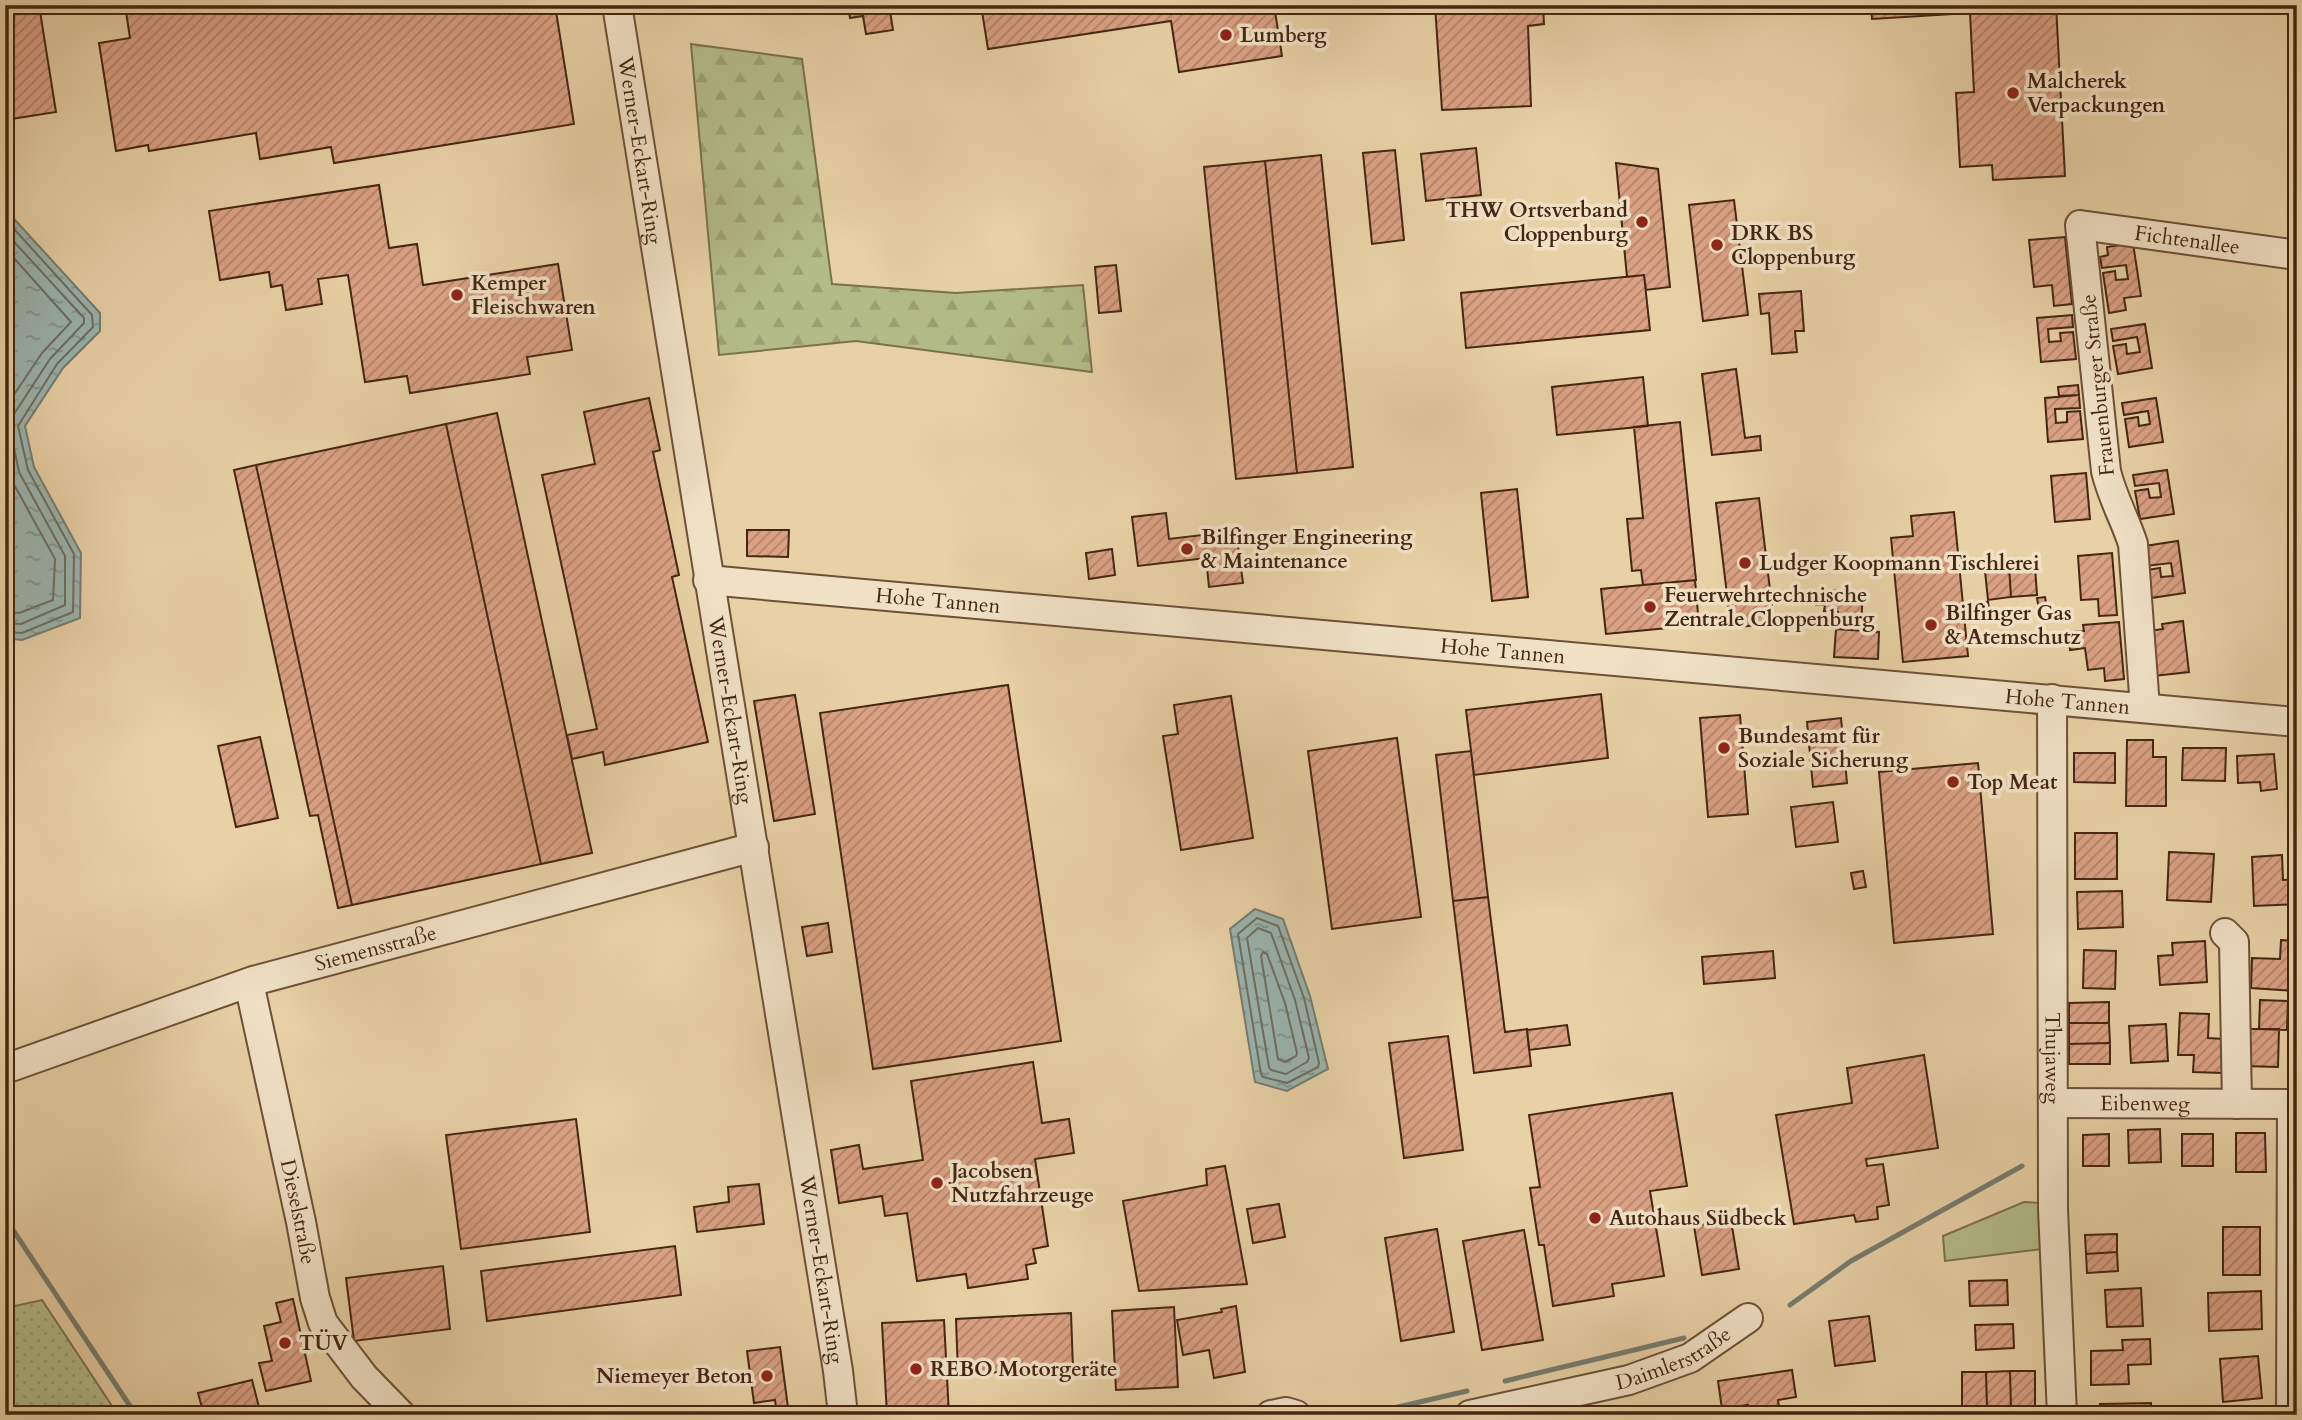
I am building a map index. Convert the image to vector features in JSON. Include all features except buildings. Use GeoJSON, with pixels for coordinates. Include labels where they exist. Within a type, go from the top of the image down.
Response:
{"type":"FeatureCollection","features":[{"type":"Feature","properties":{"kind":"street","name":"Werner-Eckart-Ring"},"geometry":{"type":"LineString","coordinates":[[617,5],[834,1345],[843,1415]]}},
{"type":"Feature","properties":{"kind":"street","name":"Fichtenallee"},"geometry":{"type":"LineString","coordinates":[[2080,225],[2297,255]]}},
{"type":"Feature","properties":{"kind":"street","name":"Frauenburger Straße"},"geometry":{"type":"LineString","coordinates":[[2080,225],[2106,471],[2111,494],[2125,520],[2133,544],[2145,708]]}},
{"type":"Feature","properties":{"kind":"street","name":"Hohe Tannen"},"geometry":{"type":"LineString","coordinates":[[708,580],[2297,722]]}},
{"type":"Feature","properties":{"kind":"street","name":"Thujaweg"},"geometry":{"type":"LineString","coordinates":[[2052,699],[2053,1209],[2062,1415]]}},
{"type":"Feature","properties":{"kind":"street","name":"Siemensstraße"},"geometry":{"type":"LineString","coordinates":[[5,1069],[249,983],[754,847]]}},
{"type":"Feature","properties":{"kind":"street"},"geometry":{"type":"LineString","coordinates":[[2225,933],[2234,942],[2237,1104]]}},
{"type":"Feature","properties":{"kind":"street","name":"Dieselstraße"},"geometry":{"type":"LineString","coordinates":[[249,983],[315,1298],[323,1323],[364,1377],[401,1415]]}},
{"type":"Feature","properties":{"kind":"street","name":"Eibenweg"},"geometry":{"type":"LineString","coordinates":[[2054,1103],[2295,1104]]}},
{"type":"Feature","properties":{"kind":"street"},"geometry":{"type":"LineString","coordinates":[[2291,1415],[2295,1104]]}},
{"type":"Feature","properties":{"kind":"street","name":"Daimlerstraße"},"geometry":{"type":"LineString","coordinates":[[1470,1415],[1629,1380],[1690,1358],[1748,1318]]}},
{"type":"Feature","properties":{"kind":"street"},"geometry":{"type":"LineString","coordinates":[[1271,1415],[1286,1412],[1296,1415]]}},
{"type":"Feature","properties":{"kind":"green space"},"geometry":{"type":"Polygon","coordinates":[[[691,44],[802,59],[832,284],[956,293],[1083,285],[1092,372],[856,341],[719,355],[691,44]]]}},
{"type":"Feature","properties":{"kind":"green space"},"geometry":{"type":"Polygon","coordinates":[[[2024,1202],[2041,1203],[2042,1249],[1945,1261],[1943,1236],[2024,1202]]]}},
{"type":"Feature","properties":{"kind":"green space"},"geometry":{"type":"Polygon","coordinates":[[[42,1300],[118,1415],[5,1415],[5,1308],[42,1300]]]}},
{"type":"Feature","properties":{"kind":"water"},"geometry":{"type":"Polygon","coordinates":[[[5,209],[100,313],[100,331],[63,368],[25,426],[34,467],[81,553],[80,618],[22,640],[5,638],[5,209]]]}},
{"type":"Feature","properties":{"kind":"water"},"geometry":{"type":"Polygon","coordinates":[[[1255,909],[1283,919],[1310,996],[1328,1069],[1287,1091],[1255,1082],[1230,929],[1255,909]]]}},
{"type":"Feature","properties":{"kind":"waterway"},"geometry":{"type":"LineString","coordinates":[[1790,1305],[1851,1261],[2022,1166]]}},
{"type":"Feature","properties":{"kind":"waterway"},"geometry":{"type":"LineString","coordinates":[[5,1218],[136,1415]]}},
{"type":"Feature","properties":{"kind":"waterway"},"geometry":{"type":"LineString","coordinates":[[1505,1381],[1684,1338]]}},
{"type":"Feature","properties":{"kind":"waterway"},"geometry":{"type":"LineString","coordinates":[[1385,1410],[1467,1391]]}},
{"type":"Feature","properties":{"kind":"place","name":"Lumberg"},"geometry":{"type":"Point","coordinates":[1226,35]}},
{"type":"Feature","properties":{"kind":"place","name":"Malcherek Verpackungen"},"geometry":{"type":"Point","coordinates":[2013,93]}},
{"type":"Feature","properties":{"kind":"place","name":"THW Ortsverband Cloppenburg"},"geometry":{"type":"Point","coordinates":[1642,222]}},
{"type":"Feature","properties":{"kind":"place","name":"DRK BS Cloppenburg"},"geometry":{"type":"Point","coordinates":[1717,245]}},
{"type":"Feature","properties":{"kind":"place","name":"Kemper Fleischwaren"},"geometry":{"type":"Point","coordinates":[457,295]}},
{"type":"Feature","properties":{"kind":"place","name":"Bilfinger Engineering & Maintenance"},"geometry":{"type":"Point","coordinates":[1187,549]}},
{"type":"Feature","properties":{"kind":"place","name":"Ludger Koopmann Tischlerei"},"geometry":{"type":"Point","coordinates":[1745,563]}},
{"type":"Feature","properties":{"kind":"place","name":"Feuerwehrtechnische Zentrale Cloppenburg"},"geometry":{"type":"Point","coordinates":[1650,607]}},
{"type":"Feature","properties":{"kind":"place","name":"Bilfinger Gas & Atemschutz"},"geometry":{"type":"Point","coordinates":[1931,625]}},
{"type":"Feature","properties":{"kind":"place","name":"Bundesamt für Soziale Sicherung"},"geometry":{"type":"Point","coordinates":[1724,748]}},
{"type":"Feature","properties":{"kind":"place","name":"Top Meat"},"geometry":{"type":"Point","coordinates":[1953,782]}},
{"type":"Feature","properties":{"kind":"place","name":"Jacobsen Nutzfahrzeuge"},"geometry":{"type":"Point","coordinates":[937,1183]}},
{"type":"Feature","properties":{"kind":"place","name":"Autohaus Südbeck"},"geometry":{"type":"Point","coordinates":[1595,1218]}},
{"type":"Feature","properties":{"kind":"place","name":"TÜV"},"geometry":{"type":"Point","coordinates":[285,1343]}},
{"type":"Feature","properties":{"kind":"place","name":"REBO Motorgeräte"},"geometry":{"type":"Point","coordinates":[916,1369]}},
{"type":"Feature","properties":{"kind":"place","name":"Niemeyer Beton"},"geometry":{"type":"Point","coordinates":[767,1376]}}]}
